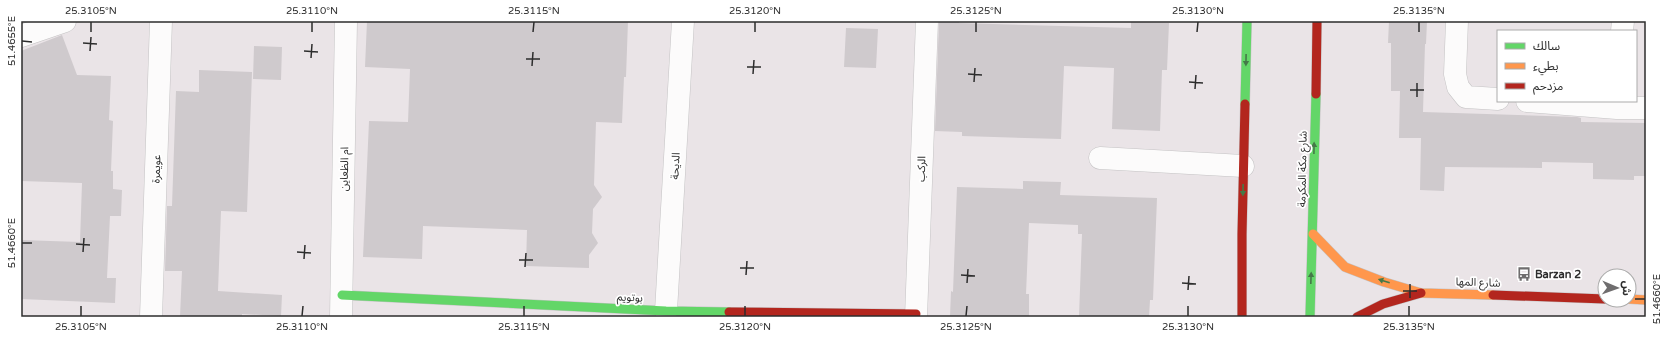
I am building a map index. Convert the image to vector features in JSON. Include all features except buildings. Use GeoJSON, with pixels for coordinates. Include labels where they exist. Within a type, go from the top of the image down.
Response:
{"type":"FeatureCollection","features":[{"type":"Feature","properties":{"kind":"street"},"geometry":{"type":"LineString","coordinates":[[21,36],[65,21]]}},
{"type":"Feature","properties":{"kind":"street","name":"عويمرة"},"geometry":{"type":"LineString","coordinates":[[151,317],[161,21]]}},
{"type":"Feature","properties":{"kind":"street","name":"ام الظعاين"},"geometry":{"type":"LineString","coordinates":[[342,317],[346,21]]}},
{"type":"Feature","properties":{"kind":"street","name":"الديحة"},"geometry":{"type":"LineString","coordinates":[[666,311],[683,21]]}},
{"type":"Feature","properties":{"kind":"street","name":"الركب"},"geometry":{"type":"LineString","coordinates":[[916,316],[927,21]]}},
{"type":"Feature","properties":{"kind":"street"},"geometry":{"type":"LineString","coordinates":[[1242,317],[1243,166],[1247,21]]}},
{"type":"Feature","properties":{"kind":"street","name":"شارع مكة المكرمة"},"geometry":{"type":"LineString","coordinates":[[1310,317],[1313,234],[1316,21]]}},
{"type":"Feature","properties":{"kind":"street"},"geometry":{"type":"LineString","coordinates":[[1457,21],[1455,74],[1458,87],[1466,97],[1497,99]]}},
{"type":"Feature","properties":{"kind":"street"},"geometry":{"type":"LineString","coordinates":[[1557,102],[1617,104],[1646,108]]}},
{"type":"Feature","properties":{"kind":"street"},"geometry":{"type":"LineString","coordinates":[[1100,158],[1243,166]]}},
{"type":"Feature","properties":{"kind":"street","name":"شارع المها"},"geometry":{"type":"LineString","coordinates":[[1313,234],[1345,267],[1384,282],[1421,293],[1597,298]]}},
{"type":"Feature","properties":{"kind":"street","name":"شارع المها"},"geometry":{"type":"LineString","coordinates":[[1357,317],[1383,304],[1421,293]]}},
{"type":"Feature","properties":{"kind":"street","name":"بوتويم"},"geometry":{"type":"LineString","coordinates":[[342,295],[666,311],[916,316]]}},
{"type":"Feature","properties":{"kind":"traffic: fast"},"geometry":{"type":"LineString","coordinates":[[1245,104],[1247,21]]}},
{"type":"Feature","properties":{"kind":"traffic: fast"},"geometry":{"type":"LineString","coordinates":[[1310,317],[1316,94]]}},
{"type":"Feature","properties":{"kind":"traffic: fast"},"geometry":{"type":"LineString","coordinates":[[342,295],[666,311],[729,312]]}},
{"type":"Feature","properties":{"kind":"traffic: slow"},"geometry":{"type":"LineString","coordinates":[[1313,234],[1345,267],[1384,282],[1421,293],[1493,295]]}},
{"type":"Feature","properties":{"kind":"traffic: slow"},"geometry":{"type":"LineString","coordinates":[[1637,299],[1646,300]]}},
{"type":"Feature","properties":{"kind":"traffic: jam"},"geometry":{"type":"LineString","coordinates":[[1316,94],[1317,21]]}},
{"type":"Feature","properties":{"kind":"traffic: jam"},"geometry":{"type":"LineString","coordinates":[[1242,317],[1245,104]]}},
{"type":"Feature","properties":{"kind":"traffic: jam"},"geometry":{"type":"LineString","coordinates":[[1357,317],[1383,304],[1421,293]]}},
{"type":"Feature","properties":{"kind":"traffic: jam"},"geometry":{"type":"LineString","coordinates":[[1493,295],[1597,299]]}},
{"type":"Feature","properties":{"kind":"traffic: jam"},"geometry":{"type":"LineString","coordinates":[[729,312],[916,314]]}},
{"type":"Feature","properties":{"kind":"place","name":"Barzan 2"},"geometry":{"type":"Point","coordinates":[1524,274]}}]}
